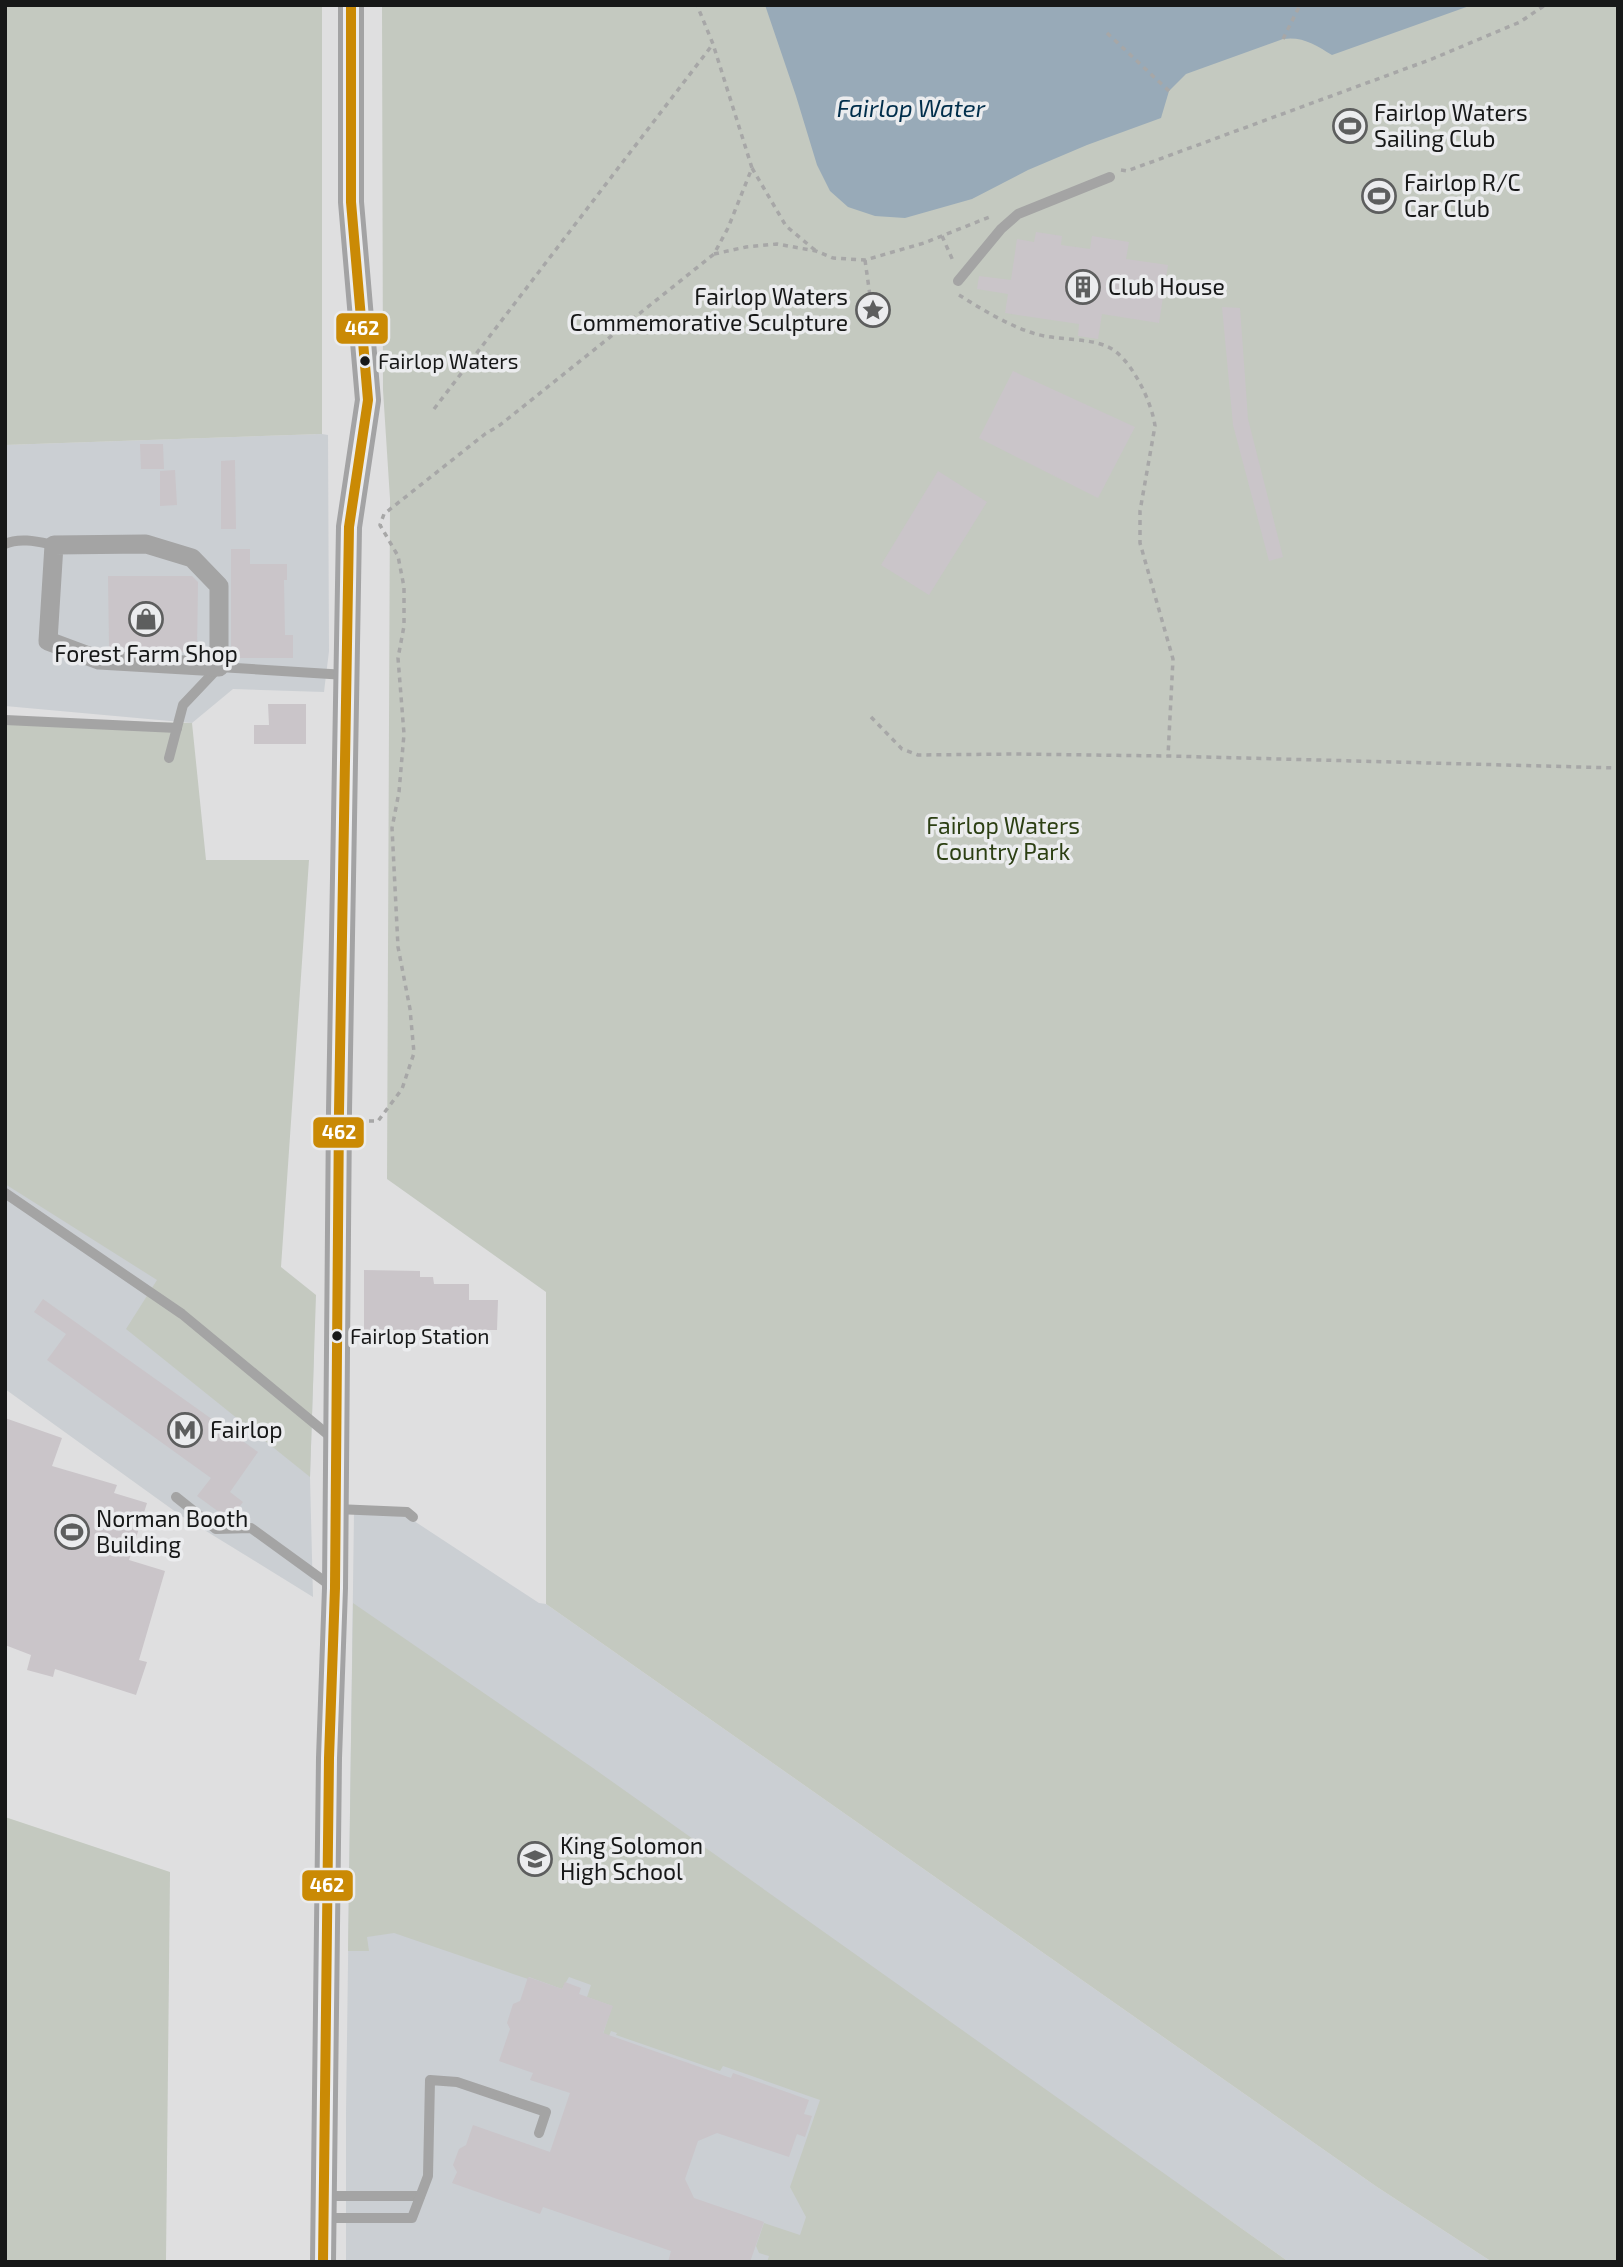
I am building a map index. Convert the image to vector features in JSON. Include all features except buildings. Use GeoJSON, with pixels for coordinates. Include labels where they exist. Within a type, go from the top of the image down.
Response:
{"type":"FeatureCollection","features":[{"type":"Feature","properties":{"kind":"street"},"geometry":{"type":"LineString","coordinates":[[323,2262],[349,527],[368,400],[351,202],[351,5]]}},
{"type":"Feature","properties":{"kind":"street"},"geometry":{"type":"LineString","coordinates":[[146,544],[192,558],[219,586],[219,667],[99,660],[48,640],[54,545],[146,544]]}},
{"type":"Feature","properties":{"kind":"lane"},"geometry":{"type":"LineString","coordinates":[[961,278],[1001,229],[1018,214],[1111,173]]}},
{"type":"Feature","properties":{"kind":"lane"},"geometry":{"type":"LineString","coordinates":[[5,544],[11,541],[31,541],[54,545]]}},
{"type":"Feature","properties":{"kind":"lane"},"geometry":{"type":"LineString","coordinates":[[169,758],[183,705],[219,667],[347,675]]}},
{"type":"Feature","properties":{"kind":"lane"},"geometry":{"type":"LineString","coordinates":[[5,720],[177,728]]}},
{"type":"Feature","properties":{"kind":"lane"},"geometry":{"type":"LineString","coordinates":[[5,1193],[182,1314],[336,1441]]}},
{"type":"Feature","properties":{"kind":"lane"},"geometry":{"type":"LineString","coordinates":[[176,1497],[216,1529],[251,1528],[335,1588]]}},
{"type":"Feature","properties":{"kind":"lane"},"geometry":{"type":"LineString","coordinates":[[335,1509],[407,1512],[413,1517]]}},
{"type":"Feature","properties":{"kind":"lane"},"geometry":{"type":"LineString","coordinates":[[324,2207],[412,2218],[428,2176],[430,2080],[457,2082],[546,2112],[539,2133]]}},
{"type":"Feature","properties":{"kind":"lane"},"geometry":{"type":"LineString","coordinates":[[324,2207],[420,2196]]}},
{"type":"Feature","properties":{"kind":"path"},"geometry":{"type":"LineString","coordinates":[[697,5],[713,44],[752,168],[786,226],[816,251]]}},
{"type":"Feature","properties":{"kind":"path"},"geometry":{"type":"LineString","coordinates":[[1283,39],[1300,5]]}},
{"type":"Feature","properties":{"kind":"path"},"geometry":{"type":"LineString","coordinates":[[1111,173],[1127,171],[1432,59],[1520,22],[1545,5]]}},
{"type":"Feature","properties":{"kind":"path"},"geometry":{"type":"LineString","coordinates":[[1107,33],[1169,91]]}},
{"type":"Feature","properties":{"kind":"path"},"geometry":{"type":"LineString","coordinates":[[435,409],[713,44]]}},
{"type":"Feature","properties":{"kind":"path"},"geometry":{"type":"LineString","coordinates":[[357,1111],[358,1121],[377,1121],[402,1089],[414,1053],[410,1009],[398,947],[392,828],[399,792],[404,734],[398,658],[404,626],[404,587],[398,556],[380,525],[384,514],[714,254],[743,195],[752,168]]}},
{"type":"Feature","properties":{"kind":"path"},"geometry":{"type":"LineString","coordinates":[[714,254],[777,244],[816,251],[833,258],[865,260],[942,236],[1003,212]]}},
{"type":"Feature","properties":{"kind":"path"},"geometry":{"type":"LineString","coordinates":[[942,236],[961,278]]}},
{"type":"Feature","properties":{"kind":"path"},"geometry":{"type":"LineString","coordinates":[[865,260],[871,303]]}},
{"type":"Feature","properties":{"kind":"path"},"geometry":{"type":"LineString","coordinates":[[951,291],[1037,335],[1105,345],[1132,370],[1144,391],[1155,426],[1140,511],[1140,543],[1174,659],[1168,756]]}},
{"type":"Feature","properties":{"kind":"path"},"geometry":{"type":"LineString","coordinates":[[871,717],[902,749],[918,755],[1168,756],[1618,768]]}},
{"type":"Feature","properties":{"kind":"shaded area"},"geometry":{"type":"Polygon","coordinates":[[[328,435],[329,651],[324,692],[233,689],[192,723],[5,706],[5,445],[328,435]]]}},
{"type":"Feature","properties":{"kind":"shaded area"},"geometry":{"type":"Polygon","coordinates":[[[5,1111],[314,1353],[310,1477],[313,1597],[180,1515],[5,1389],[5,1111]]]}},
{"type":"Feature","properties":{"kind":"shaded area","name":"King Solomon High School"},"geometry":{"type":"Polygon","coordinates":[[[354,1512],[408,1517],[539,1603],[546,1604],[1377,2187],[1492,2262],[1289,2262],[1221,2214],[1198,2262],[346,2262],[354,1512]]]}},
{"type":"Feature","properties":{"kind":"green space"},"geometry":{"type":"Polygon","coordinates":[[[5,5],[322,5],[322,434],[5,445],[5,5]]]}},
{"type":"Feature","properties":{"kind":"green space","name":"Fairlop Waters Country Park"},"geometry":{"type":"Polygon","coordinates":[[[382,5],[1618,5],[1618,2262],[1492,2262],[1377,2187],[546,1604],[546,1292],[387,1179],[390,499],[383,390],[382,5]]]}},
{"type":"Feature","properties":{"kind":"green space"},"geometry":{"type":"Polygon","coordinates":[[[5,719],[192,723],[206,860],[309,860],[281,1267],[316,1295],[310,1477],[126,1329],[157,1280],[5,1184],[5,719]]]}},
{"type":"Feature","properties":{"kind":"green space","name":"King Solomon High School"},"geometry":{"type":"Polygon","coordinates":[[[353,1603],[593,1768],[1289,2262],[767,2262],[769,2256],[759,2253],[756,2246],[764,2223],[800,2235],[806,2217],[790,2187],[820,2100],[723,2066],[720,2071],[611,2031],[609,2036],[603,2034],[612,2006],[587,1997],[591,1985],[569,1977],[562,1989],[394,1933],[367,1937],[369,1951],[348,1951],[353,1603]]]}},
{"type":"Feature","properties":{"kind":"green space"},"geometry":{"type":"Polygon","coordinates":[[[5,1817],[170,1872],[166,2262],[5,2262],[5,1817]]]}},
{"type":"Feature","properties":{"kind":"water","name":"Fairlop Water"},"geometry":{"type":"Polygon","coordinates":[[[765,5],[1472,5],[1332,55],[1303,40],[1290,38],[1186,74],[1169,91],[1161,118],[1028,170],[972,199],[905,218],[875,216],[848,207],[830,191],[817,165],[765,5]]]}},
{"type":"Feature","properties":{"kind":"transit line","name":"462"},"geometry":{"type":"LineString","coordinates":[[323,2262],[349,527],[368,400],[351,202],[351,5]]}},
{"type":"Feature","properties":{"kind":"place","name":"Fairlop Waters Sailing Club"},"geometry":{"type":"Point","coordinates":[1350,126]}},
{"type":"Feature","properties":{"kind":"place","name":"Fairlop R/C Car Club"},"geometry":{"type":"Point","coordinates":[1379,196]}},
{"type":"Feature","properties":{"kind":"place","name":"Club House"},"geometry":{"type":"Point","coordinates":[1083,287]}},
{"type":"Feature","properties":{"kind":"place","name":"Fairlop Waters Commemorative Sculpture"},"geometry":{"type":"Point","coordinates":[873,310]}},
{"type":"Feature","properties":{"kind":"place","name":"Fairlop Waters"},"geometry":{"type":"Point","coordinates":[365,361]}},
{"type":"Feature","properties":{"kind":"place","name":"Forest Farm Shop"},"geometry":{"type":"Point","coordinates":[146,619]}},
{"type":"Feature","properties":{"kind":"place","name":"Fairlop Station"},"geometry":{"type":"Point","coordinates":[337,1336]}},
{"type":"Feature","properties":{"kind":"place","name":"Fairlop"},"geometry":{"type":"Point","coordinates":[185,1430]}},
{"type":"Feature","properties":{"kind":"place","name":"Norman Booth Building"},"geometry":{"type":"Point","coordinates":[72,1532]}},
{"type":"Feature","properties":{"kind":"place","name":"King Solomon High School"},"geometry":{"type":"Point","coordinates":[535,1859]}}]}
